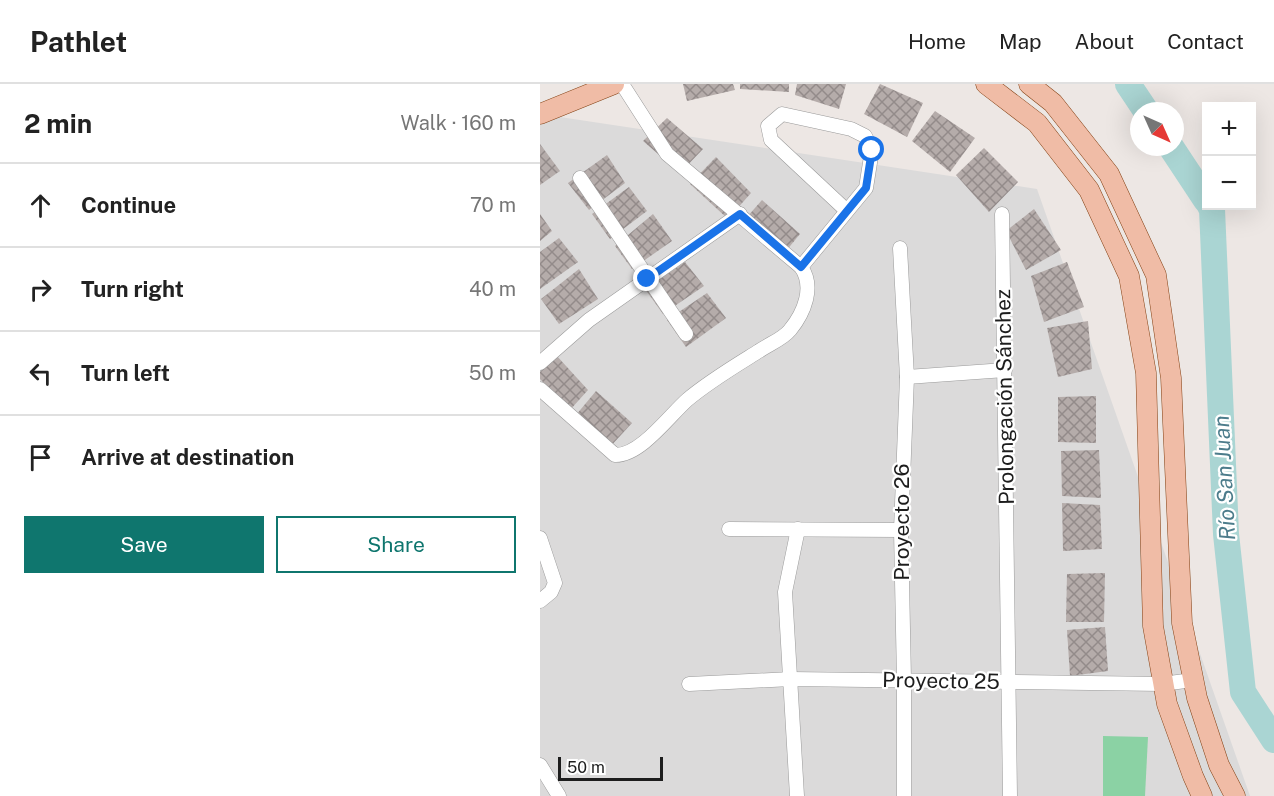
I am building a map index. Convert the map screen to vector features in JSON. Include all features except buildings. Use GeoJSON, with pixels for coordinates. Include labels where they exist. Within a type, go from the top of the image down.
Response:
{"type":"FeatureCollection","features":[{"type":"Feature","properties":{"kind":"main road"},"geometry":{"type":"LineString","coordinates":[[540,114],[586,88],[614,84]]}},
{"type":"Feature","properties":{"kind":"main road"},"geometry":{"type":"LineString","coordinates":[[986,84],[1037,123],[1089,190],[1129,276],[1146,373],[1153,626],[1162,684],[1202,796]]}},
{"type":"Feature","properties":{"kind":"main road"},"geometry":{"type":"LineString","coordinates":[[1029,84],[1053,103],[1109,174],[1156,274],[1171,378],[1182,623],[1197,698],[1219,765],[1235,796]]}},
{"type":"Feature","properties":{"kind":"street"},"geometry":{"type":"LineString","coordinates":[[540,389],[615,455],[624,456],[657,431],[687,400],[788,332],[802,312],[809,288],[806,274],[801,267],[667,154],[622,84]]}},
{"type":"Feature","properties":{"kind":"street"},"geometry":{"type":"LineString","coordinates":[[801,267],[866,188],[872,150],[865,136],[851,129],[782,114],[768,126],[771,140],[847,211]]}},
{"type":"Feature","properties":{"kind":"street"},"geometry":{"type":"LineString","coordinates":[[580,178],[686,334]]}},
{"type":"Feature","properties":{"kind":"street"},"geometry":{"type":"LineString","coordinates":[[540,363],[589,320],[740,214]]}},
{"type":"Feature","properties":{"kind":"street","name":"Prolongación Sánchez"},"geometry":{"type":"LineString","coordinates":[[1002,214],[1010,796]]}},
{"type":"Feature","properties":{"kind":"street","name":"Proyecto 26"},"geometry":{"type":"LineString","coordinates":[[900,248],[907,377],[901,530],[904,796]]}},
{"type":"Feature","properties":{"kind":"street"},"geometry":{"type":"LineString","coordinates":[[907,377],[1005,370]]}},
{"type":"Feature","properties":{"kind":"street"},"geometry":{"type":"LineString","coordinates":[[729,529],[901,530]]}},
{"type":"Feature","properties":{"kind":"street"},"geometry":{"type":"LineString","coordinates":[[797,796],[785,592],[798,529]]}},
{"type":"Feature","properties":{"kind":"street"},"geometry":{"type":"LineString","coordinates":[[540,538],[555,583],[551,592],[540,601]]}},
{"type":"Feature","properties":{"kind":"street","name":"Proyecto 25"},"geometry":{"type":"LineString","coordinates":[[689,684],[790,679],[1162,684],[1192,680]]}},
{"type":"Feature","properties":{"kind":"street"},"geometry":{"type":"LineString","coordinates":[[540,765],[558,796]]}},
{"type":"Feature","properties":{"kind":"shaded area"},"geometry":{"type":"Polygon","coordinates":[[[540,114],[1037,189],[1250,796],[540,796],[540,114]]]}},
{"type":"Feature","properties":{"kind":"green space"},"geometry":{"type":"Polygon","coordinates":[[[1103,736],[1148,737],[1145,796],[1103,796],[1103,736]]]}},
{"type":"Feature","properties":{"kind":"waterway","name":"Río San Juan"},"geometry":{"type":"LineString","coordinates":[[1128,84],[1140,102]]}},
{"type":"Feature","properties":{"kind":"waterway","name":"Río San Juan"},"geometry":{"type":"LineString","coordinates":[[1177,156],[1202,194]]}},
{"type":"Feature","properties":{"kind":"waterway","name":"Río San Juan"},"geometry":{"type":"LineString","coordinates":[[1212,210],[1226,534],[1243,692],[1274,740]]}},
{"type":"Feature","properties":{"kind":"route"},"geometry":{"type":"LineString","coordinates":[[647,279],[740,214],[801,267],[866,188],[872,150]]}}]}
